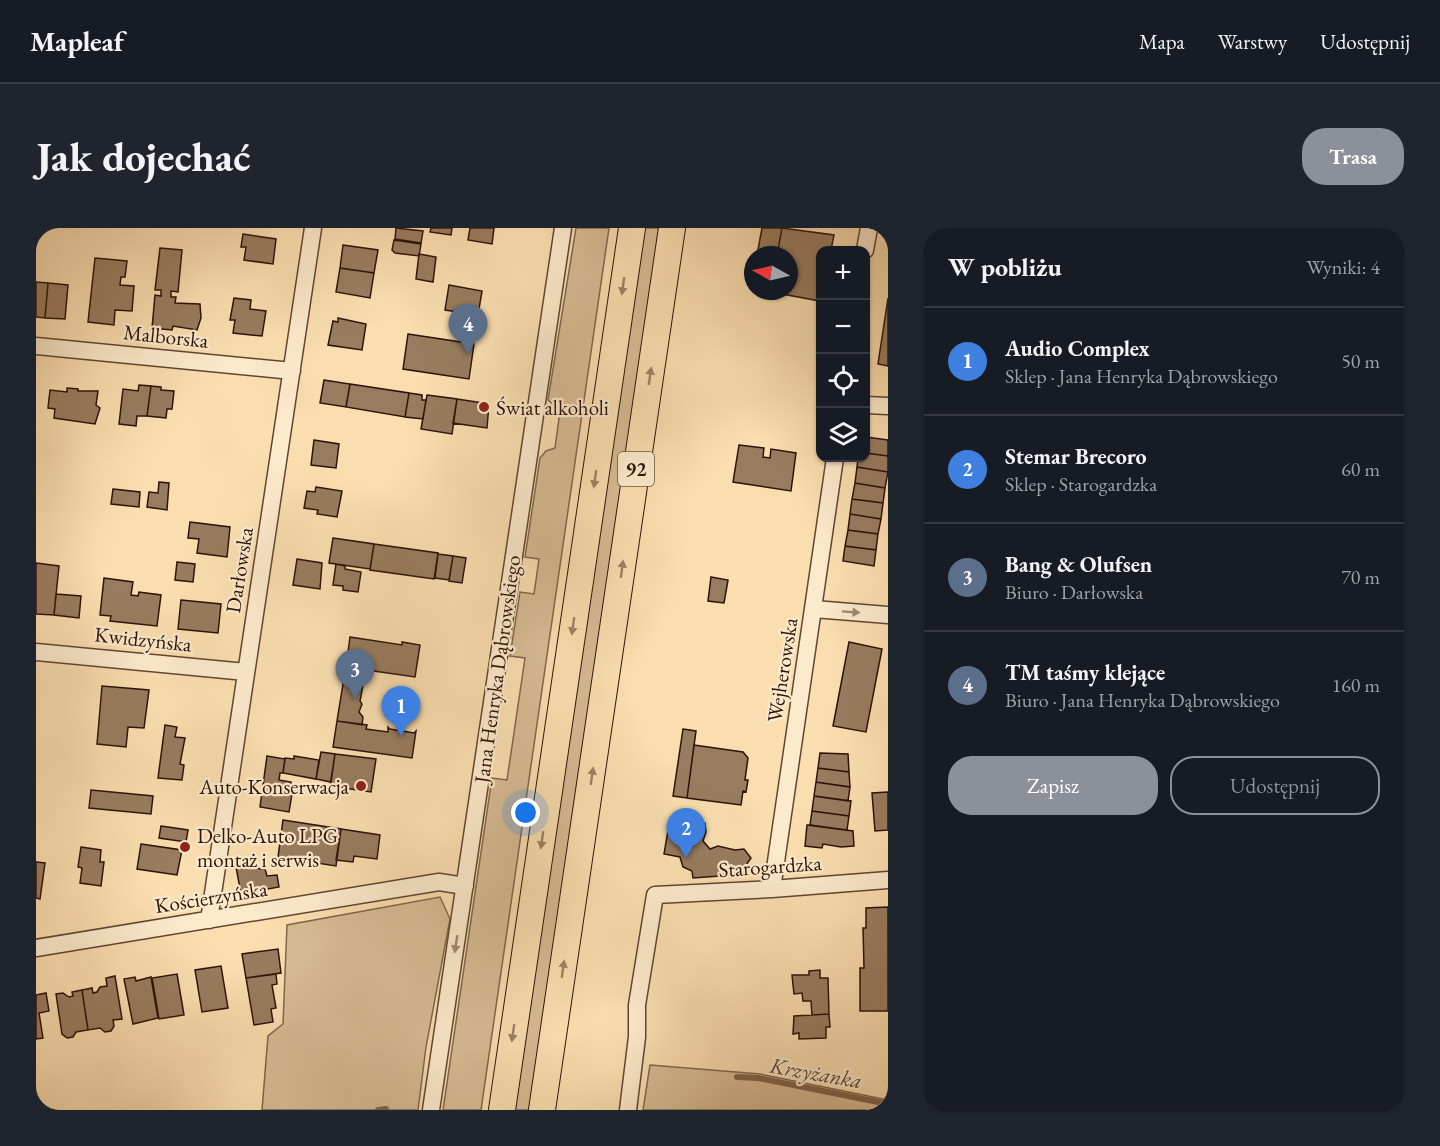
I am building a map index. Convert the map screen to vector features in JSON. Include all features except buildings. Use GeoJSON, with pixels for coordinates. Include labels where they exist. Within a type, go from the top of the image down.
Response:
{"type":"FeatureCollection","features":[{"type":"Feature","properties":{"kind":"main road","name":"92"},"geometry":{"type":"LineString","coordinates":[[502,1110],[632,228]]}},
{"type":"Feature","properties":{"kind":"main road","name":"92"},"geometry":{"type":"LineString","coordinates":[[542,1110],[672,228]]}},
{"type":"Feature","properties":{"kind":"street","name":"Darłowska"},"geometry":{"type":"LineString","coordinates":[[209,920],[313,228]]}},
{"type":"Feature","properties":{"kind":"street","name":"Jana Henryka Dąbrowskiego"},"geometry":{"type":"LineString","coordinates":[[431,1110],[563,228]]}},
{"type":"Feature","properties":{"kind":"street"},"geometry":{"type":"LineString","coordinates":[[866,246],[869,228]]}},
{"type":"Feature","properties":{"kind":"street","name":"Malborska"},"geometry":{"type":"LineString","coordinates":[[36,346],[292,371]]}},
{"type":"Feature","properties":{"kind":"street"},"geometry":{"type":"LineString","coordinates":[[870,405],[888,406]]}},
{"type":"Feature","properties":{"kind":"street","name":"Wejherowska"},"geometry":{"type":"LineString","coordinates":[[772,889],[834,462]]}},
{"type":"Feature","properties":{"kind":"street"},"geometry":{"type":"LineString","coordinates":[[814,609],[888,615]]}},
{"type":"Feature","properties":{"kind":"street","name":"Kwidzyńska"},"geometry":{"type":"LineString","coordinates":[[36,652],[246,672]]}},
{"type":"Feature","properties":{"kind":"street","name":"Starogardzka"},"geometry":{"type":"LineString","coordinates":[[628,1110],[637,1037],[637,1005],[655,896],[888,880]]}},
{"type":"Feature","properties":{"kind":"street","name":"Kościerzyńska"},"geometry":{"type":"LineString","coordinates":[[36,948],[439,882],[465,886]]}},
{"type":"Feature","properties":{"kind":"shaded area"},"geometry":{"type":"Polygon","coordinates":[[[576,228],[609,228],[481,1110],[443,1110],[492,778],[507,780],[525,658],[510,656],[520,592],[534,594],[539,559],[525,557],[540,458],[546,451],[555,448],[560,411],[548,400],[576,228]]]}},
{"type":"Feature","properties":{"kind":"shaded area"},"geometry":{"type":"Polygon","coordinates":[[[643,228],[661,228],[531,1110],[514,1110],[643,228]]]}},
{"type":"Feature","properties":{"kind":"shaded area"},"geometry":{"type":"Polygon","coordinates":[[[440,897],[450,919],[426,1047],[418,1110],[262,1110],[268,1036],[283,1024],[287,925],[440,897]]]}},
{"type":"Feature","properties":{"kind":"shaded area"},"geometry":{"type":"Polygon","coordinates":[[[650,1065],[760,1074],[888,1100],[888,1110],[643,1110],[650,1065]]]}},
{"type":"Feature","properties":{"kind":"waterway","name":"Krzyżanka"},"geometry":{"type":"LineString","coordinates":[[737,1077],[758,1078],[888,1104]]}},
{"type":"Feature","properties":{"kind":"waterway","name":"Krzyżanka"},"geometry":{"type":"LineString","coordinates":[[378,1110],[386,1109]]}},
{"type":"Feature","properties":{"kind":"place","name":"TM taśmy klejące"},"geometry":{"type":"Point","coordinates":[468,354]}},
{"type":"Feature","properties":{"kind":"place","name":"Świat alkoholi"},"geometry":{"type":"Point","coordinates":[484,407]}},
{"type":"Feature","properties":{"kind":"place","name":"Bang & Olufsen"},"geometry":{"type":"Point","coordinates":[355,699]}},
{"type":"Feature","properties":{"kind":"place","name":"Audio Complex"},"geometry":{"type":"Point","coordinates":[401,736]}},
{"type":"Feature","properties":{"kind":"place","name":"Auto-Konserwacja"},"geometry":{"type":"Point","coordinates":[361,786]}},
{"type":"Feature","properties":{"kind":"place","name":"Delko-Auto LPG montaż i serwis"},"geometry":{"type":"Point","coordinates":[185,847]}},
{"type":"Feature","properties":{"kind":"place","name":"Stemar Brecoro"},"geometry":{"type":"Point","coordinates":[686,858]}}]}
